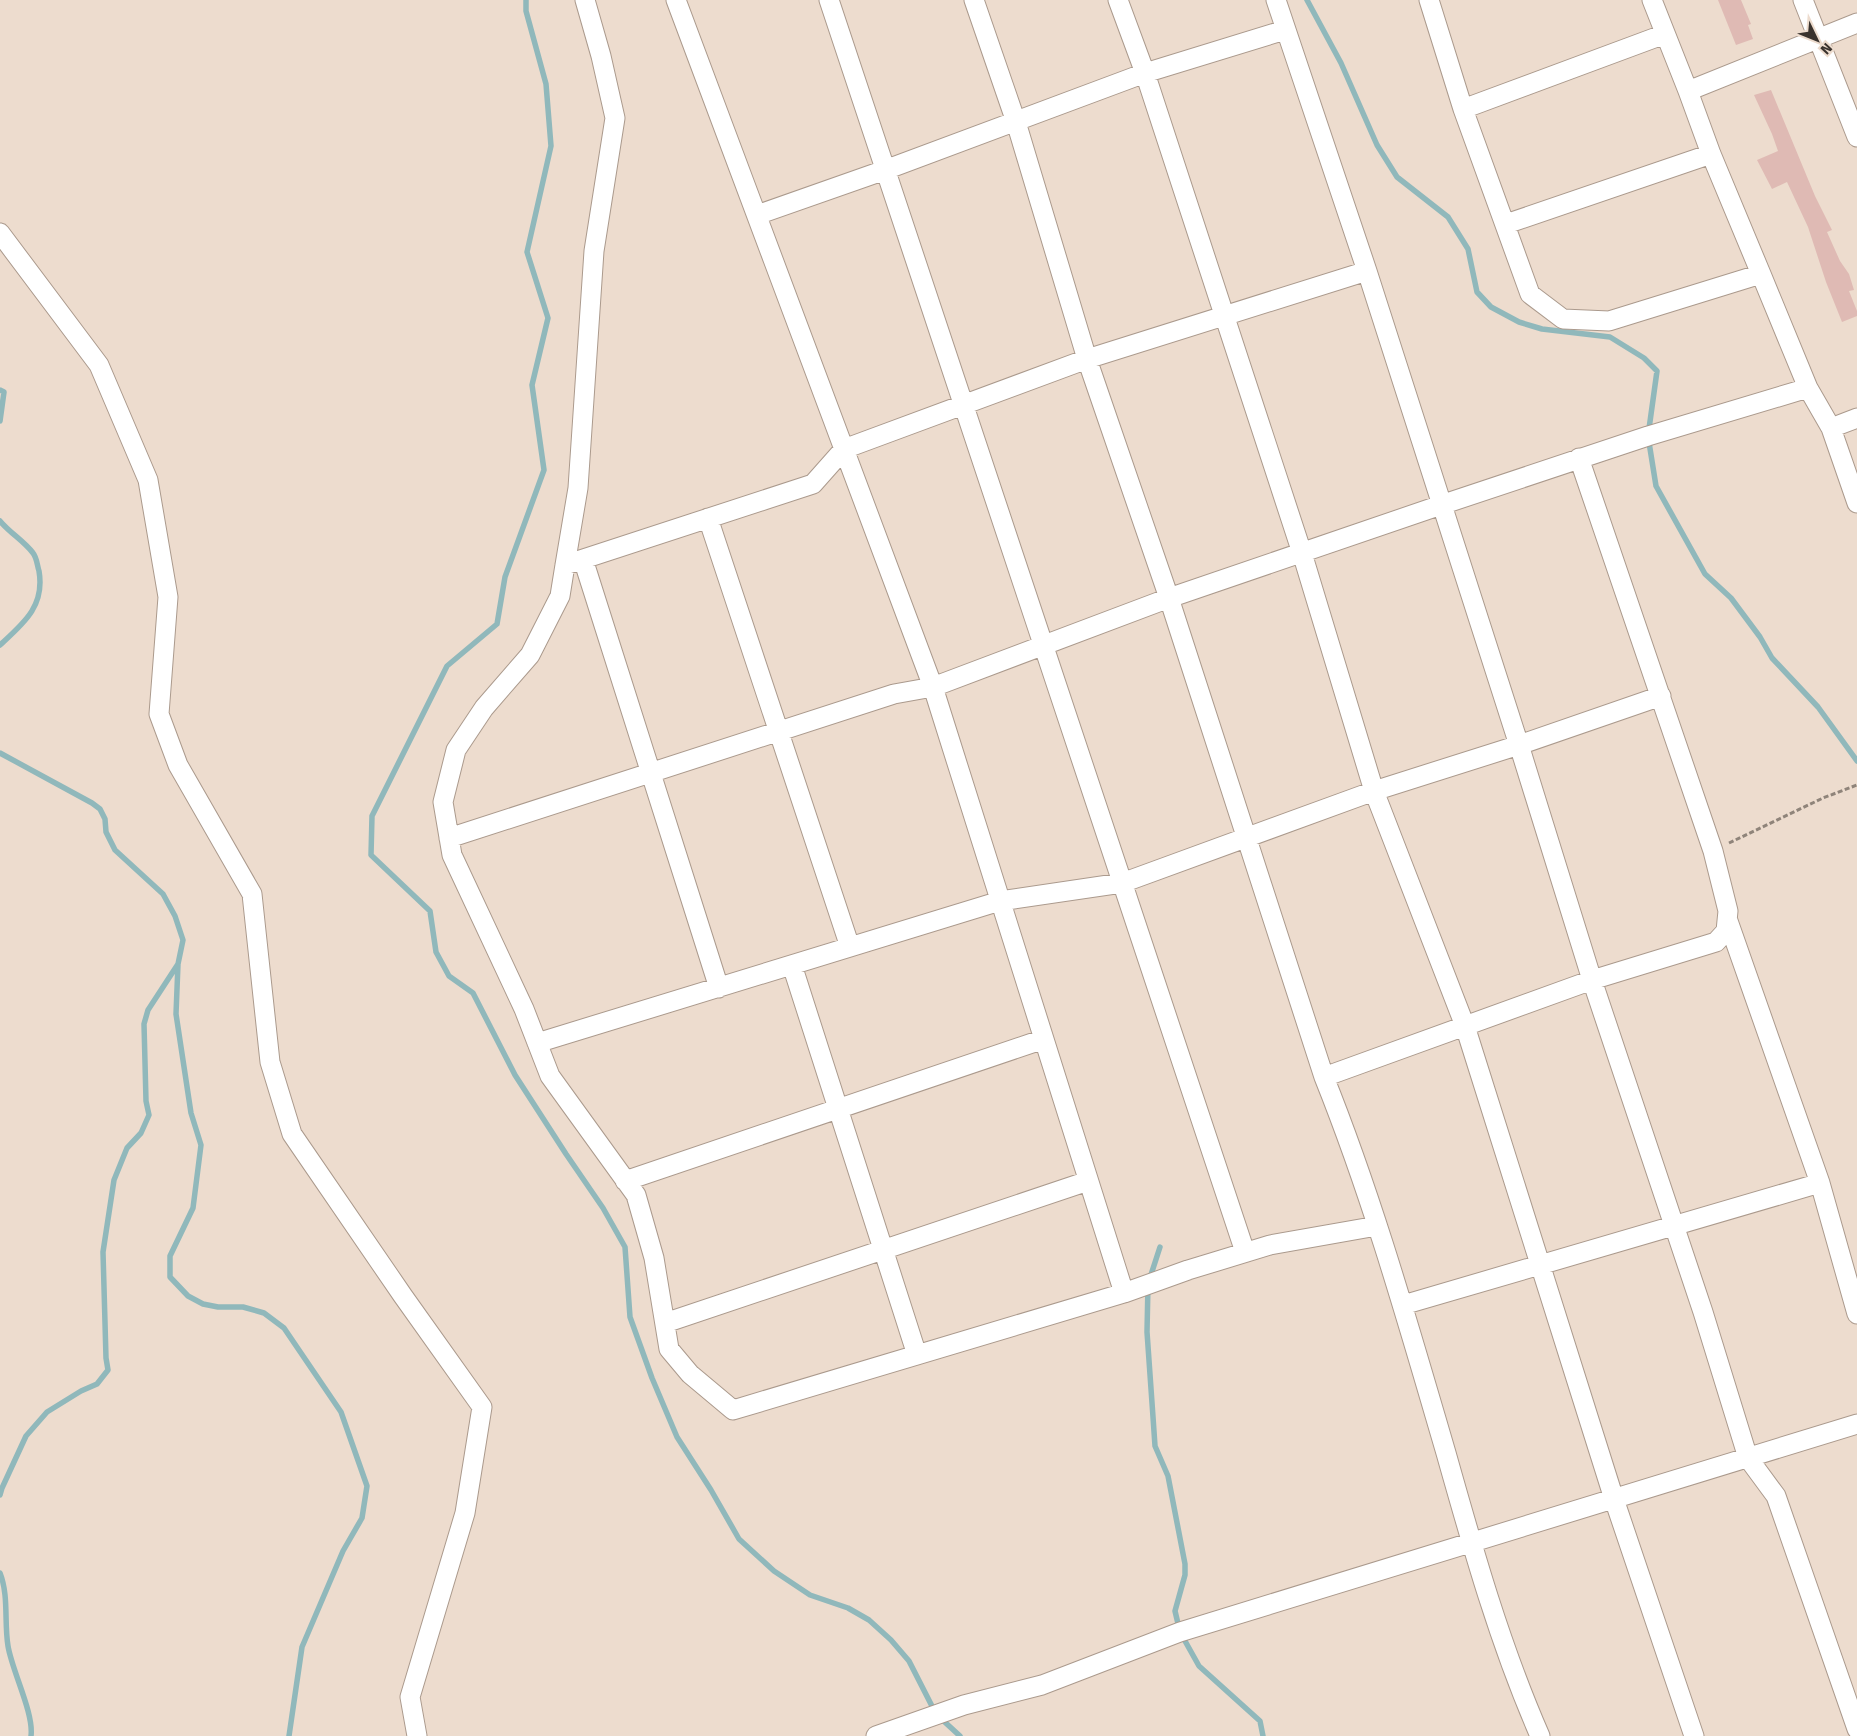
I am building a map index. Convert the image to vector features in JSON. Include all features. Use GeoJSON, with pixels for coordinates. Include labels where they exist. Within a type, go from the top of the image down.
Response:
{"type":"FeatureCollection","features":[{"type":"Feature","properties":{"kind":"street"},"geometry":{"type":"LineString","coordinates":[[585,0],[601,56],[615,118],[594,251],[578,488],[560,596],[530,655],[484,708],[456,750],[443,802],[452,855],[524,1009],[550,1076],[636,1195],[654,1258],[669,1349],[690,1374],[733,1410],[1124,1293],[1245,1252],[1270,1245],[1377,1226]]}},
{"type":"Feature","properties":{"kind":"street"},"geometry":{"type":"LineString","coordinates":[[676,0],[933,687],[1124,1293]]}},
{"type":"Feature","properties":{"kind":"street"},"geometry":{"type":"LineString","coordinates":[[829,0],[1245,1252]]}},
{"type":"Feature","properties":{"kind":"street"},"geometry":{"type":"LineString","coordinates":[[974,0],[1016,122],[1087,359],[1169,598],[1324,1077],[1344,1127],[1403,1305],[1472,1542],[1519,1688],[1540,1736]]}},
{"type":"Feature","properties":{"kind":"street"},"geometry":{"type":"LineString","coordinates":[[1118,0],[1145,73],[1302,553],[1374,791],[1465,1026],[1614,1499],[1694,1736]]}},
{"type":"Feature","properties":{"kind":"street"},"geometry":{"type":"LineString","coordinates":[[1276,0],[1367,271],[1519,745],[1592,980],[1703,1312],[1748,1458],[1776,1496],[1857,1729]]}},
{"type":"Feature","properties":{"kind":"street"},"geometry":{"type":"LineString","coordinates":[[1429,0],[1463,108],[1530,294],[1563,319],[1609,321],[1761,274]]}},
{"type":"Feature","properties":{"kind":"street"},"geometry":{"type":"LineString","coordinates":[[1652,0],[1711,154],[1808,388],[1831,428],[1857,504]]}},
{"type":"Feature","properties":{"kind":"street"},"geometry":{"type":"LineString","coordinates":[[1803,0],[1857,137]]}},
{"type":"Feature","properties":{"kind":"street"},"geometry":{"type":"LineString","coordinates":[[1688,91],[1818,37],[1857,23]]}},
{"type":"Feature","properties":{"kind":"street"},"geometry":{"type":"LineString","coordinates":[[757,215],[885,170],[1145,73],[1285,30]]}},
{"type":"Feature","properties":{"kind":"street"},"geometry":{"type":"LineString","coordinates":[[1463,108],[1665,34]]}},
{"type":"Feature","properties":{"kind":"street"},"geometry":{"type":"LineString","coordinates":[[1506,224],[1711,154]]}},
{"type":"Feature","properties":{"kind":"street"},"geometry":{"type":"LineString","coordinates":[[0,233],[99,365],[148,480],[168,597],[160,714],[178,765],[252,894],[270,1062],[292,1134],[402,1296],[482,1407],[464,1513],[410,1697],[417,1736]]}},
{"type":"Feature","properties":{"kind":"street"},"geometry":{"type":"LineString","coordinates":[[565,566],[813,484],[844,449],[1087,359],[1367,271]]}},
{"type":"Feature","properties":{"kind":"street"},"geometry":{"type":"LineString","coordinates":[[449,838],[894,694],[933,687],[1169,598],[1441,505],[1579,458],[1808,388]]}},
{"type":"Feature","properties":{"kind":"street"},"geometry":{"type":"LineString","coordinates":[[1831,428],[1857,418]]}},
{"type":"Feature","properties":{"kind":"street"},"geometry":{"type":"LineString","coordinates":[[1324,1077],[1592,980],[1716,942],[1726,932],[1728,911],[1713,851],[1579,458]]}},
{"type":"Feature","properties":{"kind":"street"},"geometry":{"type":"LineString","coordinates":[[708,518],[850,947]]}},
{"type":"Feature","properties":{"kind":"street"},"geometry":{"type":"LineString","coordinates":[[583,559],[719,988]]}},
{"type":"Feature","properties":{"kind":"street"},"geometry":{"type":"LineString","coordinates":[[537,1043],[1000,901],[1122,883],[1374,791],[1519,745],[1660,696]]}},
{"type":"Feature","properties":{"kind":"street"},"geometry":{"type":"LineString","coordinates":[[1728,921],[1820,1183],[1857,1314]]}},
{"type":"Feature","properties":{"kind":"street"},"geometry":{"type":"LineString","coordinates":[[792,965],[917,1355]]}},
{"type":"Feature","properties":{"kind":"street"},"geometry":{"type":"LineString","coordinates":[[625,1181],[1044,1040]]}},
{"type":"Feature","properties":{"kind":"street"},"geometry":{"type":"LineString","coordinates":[[665,1323],[1088,1181]]}},
{"type":"Feature","properties":{"kind":"street"},"geometry":{"type":"LineString","coordinates":[[1403,1305],[1820,1183]]}},
{"type":"Feature","properties":{"kind":"street"},"geometry":{"type":"LineString","coordinates":[[876,1736],[964,1705],[1042,1686],[1180,1632],[1857,1424]]}},
{"type":"Feature","properties":{"kind":"path"},"geometry":{"type":"LineString","coordinates":[[1713,851],[1824,798],[1857,785]]}},
{"type":"Feature","properties":{"kind":"building"},"geometry":{"type":"Polygon","coordinates":[[[1718,0],[1741,0],[1751,24],[1748,25],[1753,39],[1736,45],[1718,0]]]}},
{"type":"Feature","properties":{"kind":"building"},"geometry":{"type":"Polygon","coordinates":[[[1771,90],[1815,196],[1832,230],[1827,232],[1840,261],[1849,274],[1854,290],[1849,291],[1857,311],[1857,316],[1842,322],[1826,282],[1808,227],[1787,182],[1772,189],[1757,160],[1778,151],[1754,95],[1771,90]]]}},
{"type":"Feature","properties":{"kind":"waterway"},"geometry":{"type":"LineString","coordinates":[[526,0],[526,11],[546,84],[551,146],[527,252],[548,318],[532,385],[544,470],[505,577],[497,624],[447,666],[372,816],[371,855],[430,911],[436,952],[449,976],[473,993],[515,1075],[603,1208],[625,1247],[630,1317],[652,1378],[677,1437],[711,1490],[739,1539],[774,1571],[810,1595],[848,1608],[869,1620],[891,1640],[909,1661],[936,1714],[960,1736]]}},
{"type":"Feature","properties":{"kind":"waterway"},"geometry":{"type":"LineString","coordinates":[[1307,0],[1341,63],[1377,145],[1397,177],[1448,217],[1468,249],[1477,292],[1491,307],[1519,322],[1542,329],[1610,337],[1644,358],[1657,371],[1648,436],[1656,486],[1705,574],[1731,598],[1760,637],[1772,658],[1818,707],[1857,761]]}},
{"type":"Feature","properties":{"kind":"waterway"},"geometry":{"type":"LineString","coordinates":[[0,390],[4,392],[0,421]]}},
{"type":"Feature","properties":{"kind":"waterway"},"geometry":{"type":"LineString","coordinates":[[0,521],[34,555],[39,571],[40,583],[39,594],[31,613],[0,645]]}},
{"type":"Feature","properties":{"kind":"waterway"},"geometry":{"type":"LineString","coordinates":[[0,753],[100,809],[105,819],[106,832],[115,850],[163,894],[175,916],[183,940],[178,964],[176,1014],[191,1113],[201,1145],[193,1208],[170,1256],[170,1277],[188,1296],[203,1304],[218,1307],[243,1307],[264,1313],[284,1328],[341,1412],[367,1486],[362,1518],[343,1551],[302,1647],[289,1736]]}},
{"type":"Feature","properties":{"kind":"waterway"},"geometry":{"type":"LineString","coordinates":[[0,1495],[26,1436],[47,1412],[81,1391],[97,1384],[108,1370],[103,1252],[114,1180],[127,1148],[141,1133],[149,1115],[146,1101],[144,1024],[148,1010],[178,964]]}},
{"type":"Feature","properties":{"kind":"waterway"},"geometry":{"type":"LineString","coordinates":[[1160,1247],[1148,1284],[1147,1332],[1155,1446],[1168,1476],[1185,1564],[1185,1575],[1175,1611],[1180,1632],[1199,1666],[1260,1721],[1263,1736]]}},
{"type":"Feature","properties":{"kind":"waterway"},"geometry":{"type":"LineString","coordinates":[[0,1573],[5,1600],[8,1646],[26,1704],[31,1736]]}}]}
